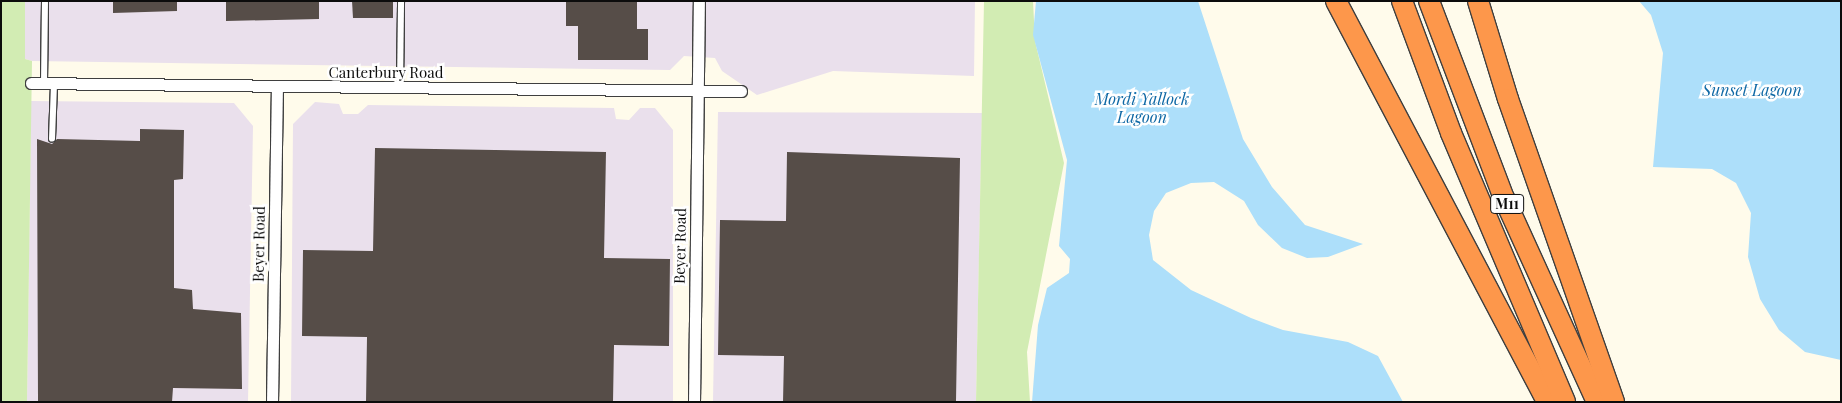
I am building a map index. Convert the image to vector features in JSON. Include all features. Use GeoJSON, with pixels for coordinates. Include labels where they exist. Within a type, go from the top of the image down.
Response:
{"type":"FeatureCollection","features":[{"type":"Feature","properties":{"kind":"highway"},"geometry":{"type":"LineString","coordinates":[[1336,1],[1546,402]]}},
{"type":"Feature","properties":{"kind":"highway","name":"M11"},"geometry":{"type":"LineString","coordinates":[[1402,1],[1451,133],[1565,402]]}},
{"type":"Feature","properties":{"kind":"highway","name":"M11"},"geometry":{"type":"LineString","coordinates":[[1429,1],[1504,198],[1597,402]]}},
{"type":"Feature","properties":{"kind":"highway"},"geometry":{"type":"LineString","coordinates":[[1478,1],[1511,108],[1614,402]]}},
{"type":"Feature","properties":{"kind":"street","name":"Beyer Road"},"geometry":{"type":"LineString","coordinates":[[694,402],[699,1]]}},
{"type":"Feature","properties":{"kind":"street","name":"Canterbury Road"},"geometry":{"type":"LineString","coordinates":[[31,83],[741,91]]}},
{"type":"Feature","properties":{"kind":"street","name":"Beyer Road"},"geometry":{"type":"LineString","coordinates":[[272,402],[277,87]]}},
{"type":"Feature","properties":{"kind":"lane"},"geometry":{"type":"LineString","coordinates":[[45,1],[52,139]]}},
{"type":"Feature","properties":{"kind":"lane"},"geometry":{"type":"LineString","coordinates":[[400,88],[402,1]]}},
{"type":"Feature","properties":{"kind":"shaded area"},"geometry":{"type":"Polygon","coordinates":[[[25,1],[975,1],[974,76],[833,71],[757,95],[722,71],[715,58],[684,56],[670,70],[32,61],[25,59],[25,1]]]}},
{"type":"Feature","properties":{"kind":"shaded area"},"geometry":{"type":"Polygon","coordinates":[[[31,101],[234,103],[253,126],[248,402],[27,402],[31,101]]]}},
{"type":"Feature","properties":{"kind":"shaded area"},"geometry":{"type":"Polygon","coordinates":[[[315,102],[339,104],[343,114],[358,114],[368,105],[614,108],[616,119],[629,120],[640,108],[655,108],[673,130],[673,402],[291,402],[293,124],[315,102]]]}},
{"type":"Feature","properties":{"kind":"shaded area"},"geometry":{"type":"Polygon","coordinates":[[[718,112],[982,113],[976,402],[713,402],[718,112]]]}},
{"type":"Feature","properties":{"kind":"green space"},"geometry":{"type":"Polygon","coordinates":[[[2,1],[25,1],[25,59],[32,61],[27,402],[1,402],[2,1]]]}},
{"type":"Feature","properties":{"kind":"green space"},"geometry":{"type":"Polygon","coordinates":[[[984,1],[1033,1],[1035,41],[1064,163],[1027,352],[1030,402],[976,402],[984,1]]]}},
{"type":"Feature","properties":{"kind":"water","name":"Mordi Yallock Lagoon"},"geometry":{"type":"Polygon","coordinates":[[[1036,1],[1198,1],[1243,139],[1272,187],[1305,225],[1363,244],[1328,257],[1307,258],[1282,248],[1258,225],[1244,201],[1214,182],[1191,183],[1166,193],[1154,211],[1149,235],[1153,260],[1191,290],[1251,318],[1283,330],[1348,342],[1378,356],[1403,402],[1032,402],[1038,325],[1047,288],[1069,273],[1070,259],[1059,246],[1067,160],[1033,35],[1036,1]]]}},
{"type":"Feature","properties":{"kind":"water","name":"Sunset Lagoon"},"geometry":{"type":"Polygon","coordinates":[[[1639,1],[1841,1],[1841,360],[1805,352],[1779,330],[1760,299],[1748,257],[1751,213],[1736,183],[1712,169],[1653,167],[1663,53],[1651,15],[1639,1]]]}},
{"type":"Feature","properties":{"kind":"building"},"geometry":{"type":"Polygon","coordinates":[[[113,1],[177,1],[177,11],[113,13],[113,1]]]}},
{"type":"Feature","properties":{"kind":"building"},"geometry":{"type":"Polygon","coordinates":[[[226,1],[319,1],[319,19],[226,21],[226,1]]]}},
{"type":"Feature","properties":{"kind":"building"},"geometry":{"type":"Polygon","coordinates":[[[352,1],[393,1],[393,18],[353,18],[352,1]]]}},
{"type":"Feature","properties":{"kind":"building"},"geometry":{"type":"Polygon","coordinates":[[[566,1],[637,1],[637,29],[648,29],[648,60],[578,60],[578,26],[566,26],[566,1]]]}},
{"type":"Feature","properties":{"kind":"building"},"geometry":{"type":"Polygon","coordinates":[[[140,129],[184,130],[183,179],[174,180],[174,288],[192,290],[193,309],[241,313],[242,389],[173,388],[172,402],[38,402],[37,139],[52,144],[57,139],[140,141],[140,129]]]}},
{"type":"Feature","properties":{"kind":"building"},"geometry":{"type":"Polygon","coordinates":[[[375,148],[606,152],[604,258],[670,259],[669,346],[614,345],[613,402],[366,402],[367,337],[302,336],[303,250],[373,251],[375,148]]]}},
{"type":"Feature","properties":{"kind":"building"},"geometry":{"type":"Polygon","coordinates":[[[787,152],[960,158],[956,402],[783,402],[784,356],[718,355],[720,220],[786,221],[787,152]]]}}]}
